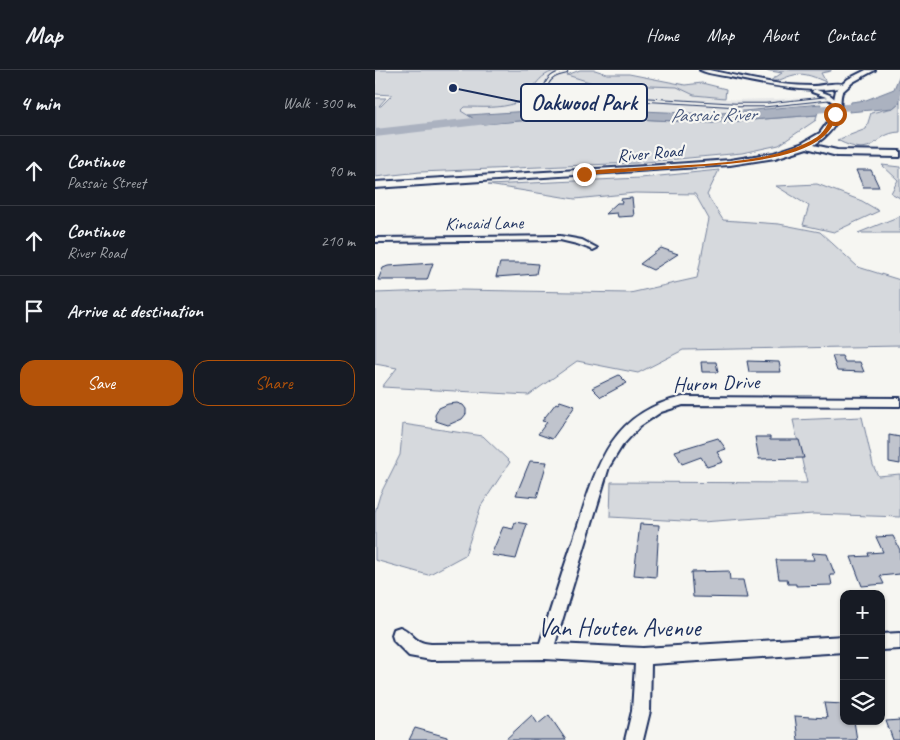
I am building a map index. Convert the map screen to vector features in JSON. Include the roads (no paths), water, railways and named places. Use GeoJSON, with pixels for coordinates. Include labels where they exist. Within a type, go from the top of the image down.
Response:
{"type":"FeatureCollection","features":[{"type":"Feature","properties":{"kind":"main road"},"geometry":{"type":"LineString","coordinates":[[842,152],[827,140],[826,133],[832,124],[835,114],[834,101],[844,85],[872,70]]}},
{"type":"Feature","properties":{"kind":"main road","name":"River Road"},"geometry":{"type":"LineString","coordinates":[[375,185],[445,178],[632,171],[733,162],[773,156],[808,144],[826,133]]}},
{"type":"Feature","properties":{"kind":"main road"},"geometry":{"type":"LineString","coordinates":[[808,144],[842,152]]}},
{"type":"Feature","properties":{"kind":"main road"},"geometry":{"type":"LineString","coordinates":[[773,156],[842,152],[900,154]]}},
{"type":"Feature","properties":{"kind":"street"},"geometry":{"type":"LineString","coordinates":[[701,70],[716,71],[817,92],[834,101]]}},
{"type":"Feature","properties":{"kind":"street"},"geometry":{"type":"LineString","coordinates":[[795,87],[823,88],[844,85]]}},
{"type":"Feature","properties":{"kind":"street","name":"Kincaid Lane"},"geometry":{"type":"LineString","coordinates":[[375,240],[560,238],[579,242],[593,248]]}},
{"type":"Feature","properties":{"kind":"street","name":"Huron Drive"},"geometry":{"type":"LineString","coordinates":[[545,651],[603,466],[613,450],[644,414],[657,407],[683,401],[900,402]]}},
{"type":"Feature","properties":{"kind":"street","name":"Van Houten Avenue"},"geometry":{"type":"LineString","coordinates":[[400,635],[415,650],[431,652],[545,651],[643,656],[840,644]]}},
{"type":"Feature","properties":{"kind":"street"},"geometry":{"type":"LineString","coordinates":[[885,642],[900,641]]}},
{"type":"Feature","properties":{"kind":"street"},"geometry":{"type":"LineString","coordinates":[[634,740],[641,711],[643,656]]}},
{"type":"Feature","properties":{"kind":"lane"},"geometry":{"type":"LineString","coordinates":[[569,71],[559,73],[549,79],[545,90],[554,94],[707,104],[766,105],[834,101]]}},
{"type":"Feature","properties":{"kind":"water"},"geometry":{"type":"Polygon","coordinates":[[[900,74],[900,102],[893,108],[849,112],[851,102],[866,100],[894,89],[900,74]]]}},
{"type":"Feature","properties":{"kind":"water"},"geometry":{"type":"Polygon","coordinates":[[[821,104],[817,115],[712,123],[580,116],[482,124],[468,115],[575,108],[710,114],[821,104]]]}},
{"type":"Feature","properties":{"kind":"waterway","name":"Passaic River"},"geometry":{"type":"LineString","coordinates":[[787,111],[868,106],[900,93]]}},
{"type":"Feature","properties":{"kind":"waterway","name":"Passaic River"},"geometry":{"type":"LineString","coordinates":[[375,133],[509,118]]}},
{"type":"Feature","properties":{"kind":"place","name":"Oakwood Park"},"geometry":{"type":"Point","coordinates":[453,88]}}]}
